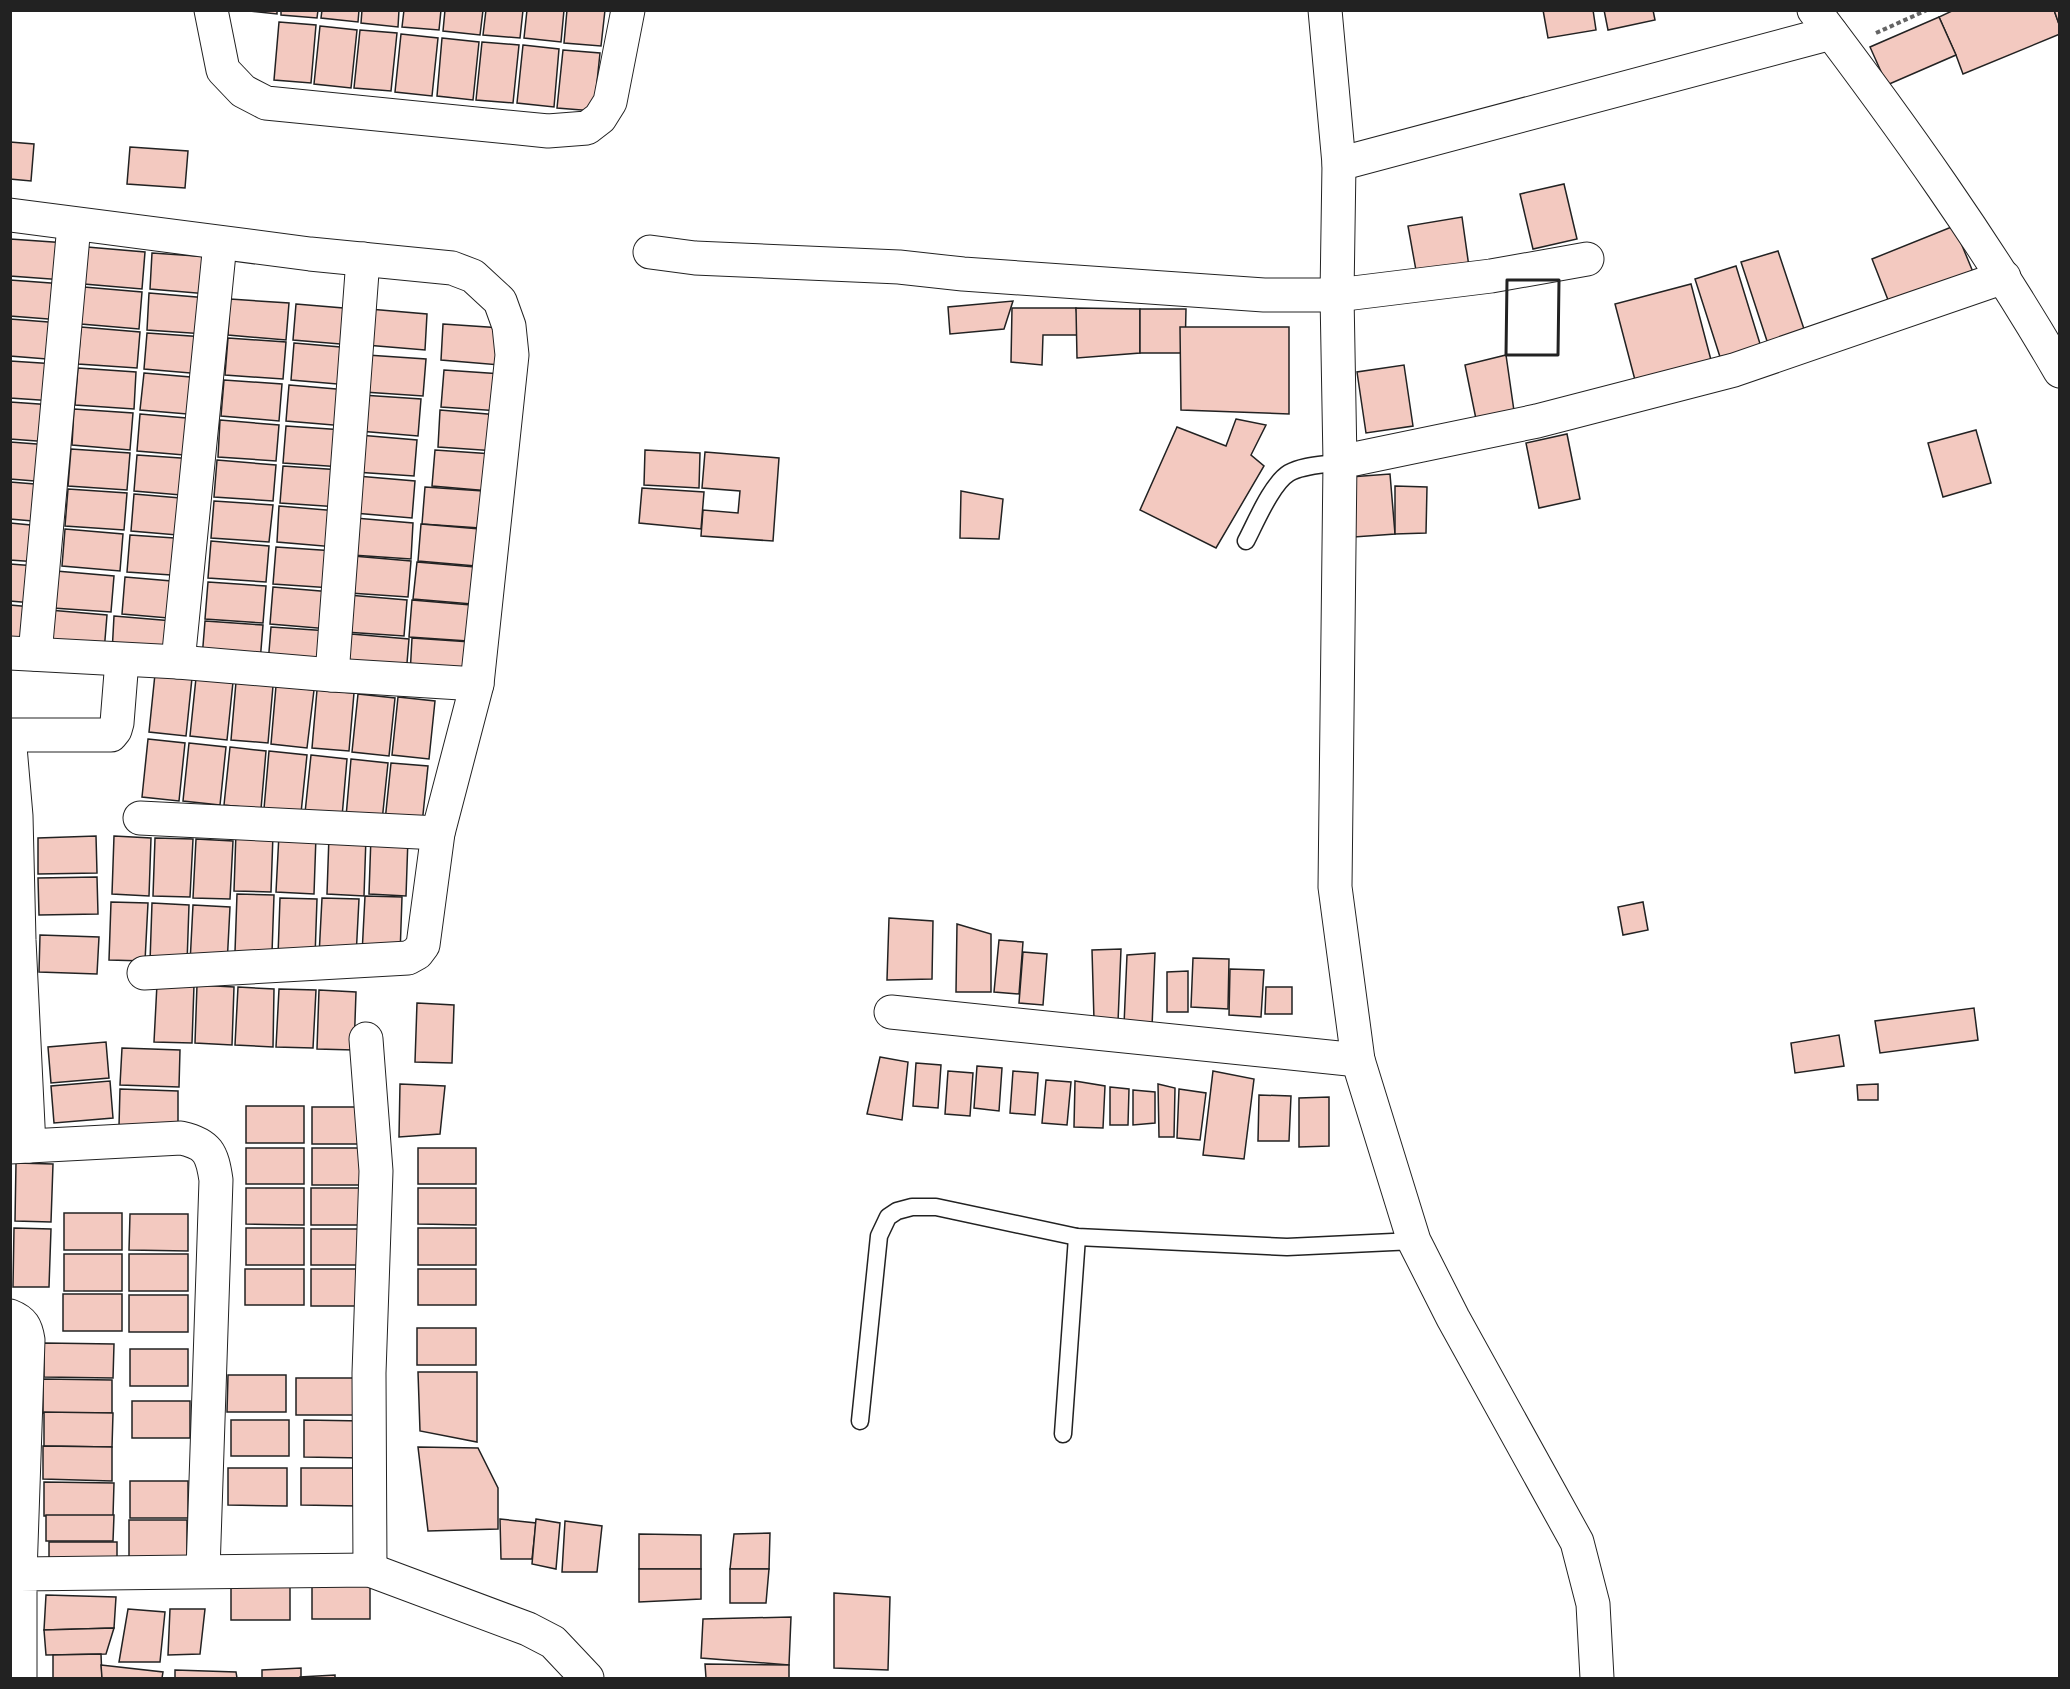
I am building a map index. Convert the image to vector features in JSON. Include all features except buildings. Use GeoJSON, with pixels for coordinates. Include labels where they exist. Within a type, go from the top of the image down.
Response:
{"type":"FeatureCollection","features":[{"type":"Feature","properties":{"kind":"street"},"geometry":{"type":"LineString","coordinates":[[211,10],[223,70],[243,91],[266,103],[548,131],[587,128],[600,118],[610,102],[628,10]]}},
{"type":"Feature","properties":{"kind":"street"},"geometry":{"type":"LineString","coordinates":[[1325,10],[1339,164],[1337,295],[1340,462],[1335,887],[1358,1060],[1414,1241],[1453,1318],[1577,1542],[1593,1604],[1597,1678]]}},
{"type":"Feature","properties":{"kind":"street"},"geometry":{"type":"LineString","coordinates":[[1339,164],[1829,31],[1901,126],[2004,277],[2060,371]]}},
{"type":"Feature","properties":{"kind":"street"},"geometry":{"type":"LineString","coordinates":[[10,215],[220,243],[452,268],[473,276],[500,301],[510,326],[512,355],[477,684],[438,832],[423,945],[417,953],[408,958],[144,973]]}},
{"type":"Feature","properties":{"kind":"street"},"geometry":{"type":"LineString","coordinates":[[74,225],[23,653],[477,684]]}},
{"type":"Feature","properties":{"kind":"street"},"geometry":{"type":"LineString","coordinates":[[178,662],[220,243]]}},
{"type":"Feature","properties":{"kind":"street"},"geometry":{"type":"LineString","coordinates":[[650,252],[695,258],[899,267],[963,274],[1264,296],[1337,295],[1491,276],[1587,259]]}},
{"type":"Feature","properties":{"kind":"street"},"geometry":{"type":"LineString","coordinates":[[332,675],[363,259]]}},
{"type":"Feature","properties":{"kind":"street"},"geometry":{"type":"LineString","coordinates":[[1340,462],[1538,422],[1734,370],[2004,277]]}},
{"type":"Feature","properties":{"kind":"street"},"geometry":{"type":"LineString","coordinates":[[10,735],[111,735],[116,730],[122,660]]}},
{"type":"Feature","properties":{"kind":"street"},"geometry":{"type":"LineString","coordinates":[[10,747],[19,940],[20,1147],[181,1138],[197,1141],[208,1149],[214,1164],[216,1180],[203,1571]]}},
{"type":"Feature","properties":{"kind":"street"},"geometry":{"type":"LineString","coordinates":[[140,818],[438,832]]}},
{"type":"Feature","properties":{"kind":"street"},"geometry":{"type":"LineString","coordinates":[[891,1012],[1358,1060]]}},
{"type":"Feature","properties":{"kind":"street"},"geometry":{"type":"LineString","coordinates":[[366,1039],[376,1171],[369,1373],[370,1570]]}},
{"type":"Feature","properties":{"kind":"street"},"geometry":{"type":"LineString","coordinates":[[10,1316],[20,1320],[26,1328],[28,1340],[20,1574],[20,1678]]}},
{"type":"Feature","properties":{"kind":"street"},"geometry":{"type":"LineString","coordinates":[[20,1574],[370,1570],[528,1629],[553,1642],[586,1678]]}},
{"type":"Feature","properties":{"kind":"lane"},"geometry":{"type":"LineString","coordinates":[[1246,541],[1271,493],[1287,474],[1308,467],[1340,462]]}},
{"type":"Feature","properties":{"kind":"lane"},"geometry":{"type":"LineString","coordinates":[[860,1421],[879,1236],[888,1217],[897,1211],[936,1207],[1077,1237],[1287,1247],[1414,1241]]}},
{"type":"Feature","properties":{"kind":"lane"},"geometry":{"type":"LineString","coordinates":[[1063,1434],[1077,1237]]}},
{"type":"Feature","properties":{"kind":"path"},"geometry":{"type":"LineString","coordinates":[[1829,31],[1926,10]]}},
{"type":"Feature","properties":{"kind":"wall"},"geometry":{"type":"LineString","coordinates":[[1507,280],[1559,280],[1558,355],[1506,355],[1507,280]]}}]}
